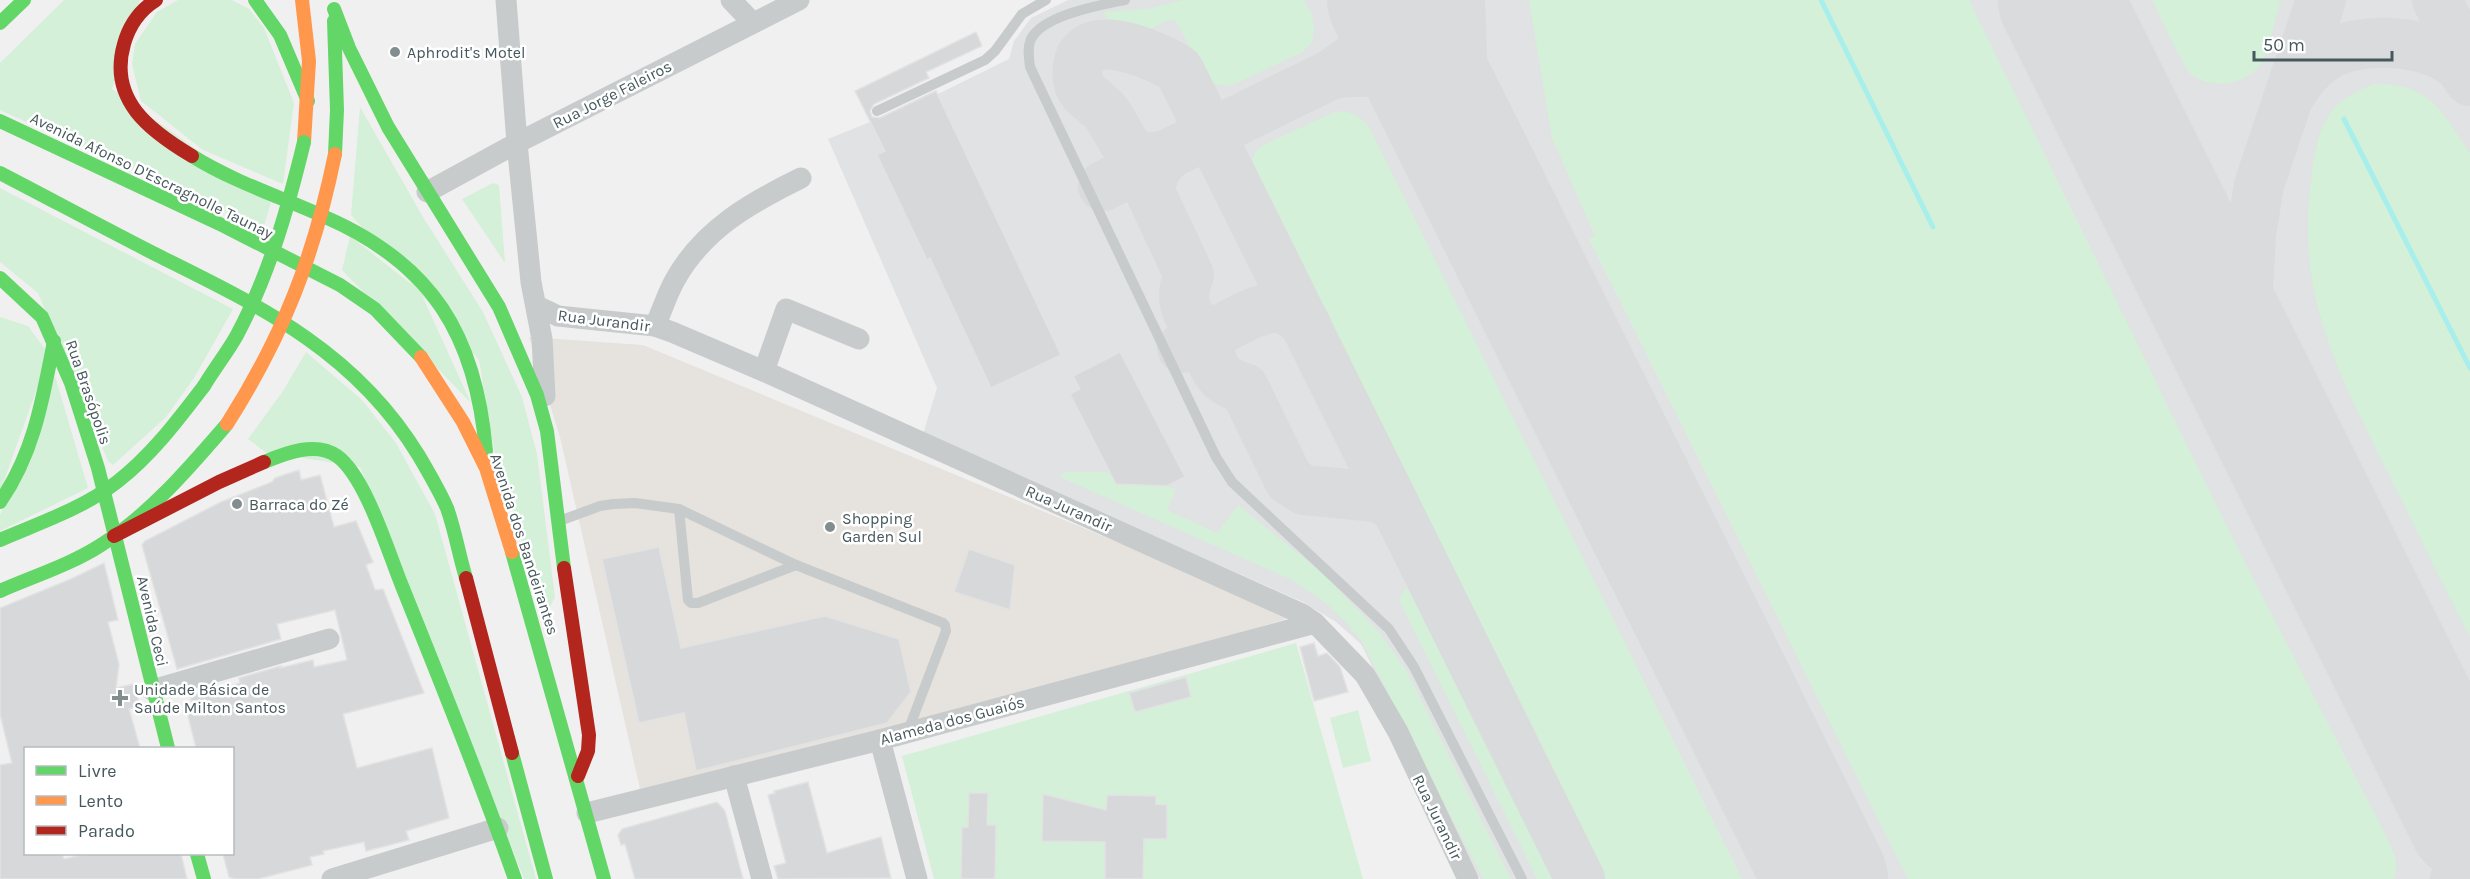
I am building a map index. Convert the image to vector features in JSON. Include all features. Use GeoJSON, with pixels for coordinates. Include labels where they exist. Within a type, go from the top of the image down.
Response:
{"type":"FeatureCollection","features":[{"type":"Feature","properties":{"kind":"main road"},"geometry":{"type":"LineString","coordinates":[[0,23],[24,0]]}},
{"type":"Feature","properties":{"kind":"main road"},"geometry":{"type":"LineString","coordinates":[[156,0],[134,21],[124,40],[120,63],[121,86],[132,107],[148,126],[168,143],[228,174],[360,232],[395,255],[427,285],[448,315],[480,400],[485,429],[486,468]]}},
{"type":"Feature","properties":{"kind":"main road"},"geometry":{"type":"LineString","coordinates":[[255,0],[285,43],[308,101]]}},
{"type":"Feature","properties":{"kind":"main road"},"geometry":{"type":"LineString","coordinates":[[0,540],[103,492],[136,464],[173,427],[204,386],[235,337],[259,287],[284,218],[303,142],[308,101],[309,61],[302,0]]}},
{"type":"Feature","properties":{"kind":"main road"},"geometry":{"type":"LineString","coordinates":[[0,591],[98,547],[114,536],[158,498],[227,424],[256,377],[294,302],[321,224],[335,154],[337,110],[333,5]]}},
{"type":"Feature","properties":{"kind":"main road"},"geometry":{"type":"LineString","coordinates":[[333,5],[349,48],[388,127],[499,307],[537,395],[547,431],[589,735],[588,751],[577,777]]}},
{"type":"Feature","properties":{"kind":"main road","name":"Avenida Afonso D'Escragnolle Taunay"},"geometry":{"type":"LineString","coordinates":[[0,121],[224,226],[289,260]]}},
{"type":"Feature","properties":{"kind":"main road"},"geometry":{"type":"LineString","coordinates":[[0,173],[270,314],[331,356],[371,392],[406,436],[430,473],[447,509],[546,879]]}},
{"type":"Feature","properties":{"kind":"main road","name":"Avenida dos Bandeirantes"},"geometry":{"type":"LineString","coordinates":[[289,260],[348,291],[375,309],[402,335],[442,386],[486,468],[577,777],[604,879]]}},
{"type":"Feature","properties":{"kind":"main road","name":"Rua Brasópolis"},"geometry":{"type":"LineString","coordinates":[[0,278],[42,317],[54,341],[71,383],[114,536]]}},
{"type":"Feature","properties":{"kind":"main road"},"geometry":{"type":"LineString","coordinates":[[0,502],[24,463],[35,433],[54,341]]}},
{"type":"Feature","properties":{"kind":"main road"},"geometry":{"type":"LineString","coordinates":[[114,536],[268,459],[298,449],[321,449],[338,456],[352,472],[365,497],[427,647],[498,828],[515,879]]}},
{"type":"Feature","properties":{"kind":"main road","name":"Avenida Ceci"},"geometry":{"type":"LineString","coordinates":[[114,536],[168,747]]}},
{"type":"Feature","properties":{"kind":"main road"},"geometry":{"type":"LineString","coordinates":[[197,855],[204,879]]}},
{"type":"Feature","properties":{"kind":"street"},"geometry":{"type":"LineString","coordinates":[[506,0],[531,282],[542,339],[547,431]]}},
{"type":"Feature","properties":{"kind":"street"},"geometry":{"type":"LineString","coordinates":[[731,0],[752,22]]}},
{"type":"Feature","properties":{"kind":"street","name":"Rua Jorge Faleiros"},"geometry":{"type":"LineString","coordinates":[[427,192],[517,142],[799,0]]}},
{"type":"Feature","properties":{"kind":"street"},"geometry":{"type":"LineString","coordinates":[[655,326],[675,279],[712,231],[760,198],[801,178]]}},
{"type":"Feature","properties":{"kind":"street"},"geometry":{"type":"LineString","coordinates":[[0,301],[26,300]]}},
{"type":"Feature","properties":{"kind":"street","name":"Rua Jurandir"},"geometry":{"type":"LineString","coordinates":[[537,306],[558,316],[655,326],[764,371],[1284,605],[1315,623],[1365,675],[1398,732],[1468,879]]}},
{"type":"Feature","properties":{"kind":"street"},"geometry":{"type":"LineString","coordinates":[[764,371],[786,309],[859,339]]}},
{"type":"Feature","properties":{"kind":"street","name":"Alameda dos Guaiós"},"geometry":{"type":"LineString","coordinates":[[587,813],[880,740],[1315,623]]}},
{"type":"Feature","properties":{"kind":"street"},"geometry":{"type":"LineString","coordinates":[[152,690],[328,639]]}},
{"type":"Feature","properties":{"kind":"street"},"geometry":{"type":"LineString","coordinates":[[880,740],[917,879]]}},
{"type":"Feature","properties":{"kind":"street"},"geometry":{"type":"LineString","coordinates":[[734,776],[762,879]]}},
{"type":"Feature","properties":{"kind":"street"},"geometry":{"type":"LineString","coordinates":[[332,879],[498,828]]}},
{"type":"Feature","properties":{"kind":"lane"},"geometry":{"type":"LineString","coordinates":[[877,111],[985,60],[995,51],[1022,14],[1046,0]]}},
{"type":"Feature","properties":{"kind":"lane"},"geometry":{"type":"LineString","coordinates":[[1125,0],[1097,3],[1041,28],[1035,34],[1029,47],[1030,67],[1216,457],[1232,482],[1389,629],[1414,667],[1522,879]]}},
{"type":"Feature","properties":{"kind":"lane"},"geometry":{"type":"LineString","coordinates":[[559,521],[600,506],[613,504],[635,503],[679,509],[795,565],[850,585],[945,625],[946,631],[908,732]]}},
{"type":"Feature","properties":{"kind":"lane"},"geometry":{"type":"LineString","coordinates":[[679,509],[688,600],[691,603],[698,603],[795,565]]}},
{"type":"Feature","properties":{"kind":"shaded area"},"geometry":{"type":"Polygon","coordinates":[[[1068,0],[2470,0],[2470,879],[1480,879],[1361,644],[1336,622],[1303,602],[923,434],[937,388],[828,139],[870,122],[936,90],[938,94],[1009,59],[1014,41],[1031,18],[1068,0]]]}},
{"type":"Feature","properties":{"kind":"shaded area","name":"Shopping Garden Sul"},"geometry":{"type":"Polygon","coordinates":[[[529,337],[643,345],[1295,616],[1096,679],[640,789],[560,437],[529,337]]]}},
{"type":"Feature","properties":{"kind":"green space"},"geometry":{"type":"Polygon","coordinates":[[[64,0],[140,0],[112,89],[271,203],[263,229],[0,110],[0,63],[64,0]]]}},
{"type":"Feature","properties":{"kind":"green space"},"geometry":{"type":"Polygon","coordinates":[[[178,0],[232,0],[249,9],[264,28],[294,103],[283,184],[203,150],[141,101],[132,64],[135,44],[157,12],[178,0]]]}},
{"type":"Feature","properties":{"kind":"green space"},"geometry":{"type":"Polygon","coordinates":[[[1182,0],[1304,0],[1312,15],[1314,29],[1312,42],[1303,52],[1230,86],[1215,84],[1205,75],[1175,20],[1147,30],[1134,31],[1112,27],[1104,12],[1149,9],[1182,0]]]}},
{"type":"Feature","properties":{"kind":"green space"},"geometry":{"type":"Polygon","coordinates":[[[1529,0],[1969,0],[2233,539],[2388,840],[2396,864],[2394,879],[1908,879],[1589,239],[1595,236],[1552,138],[1529,0]]]}},
{"type":"Feature","properties":{"kind":"green space"},"geometry":{"type":"Polygon","coordinates":[[[2152,0],[2281,0],[2262,63],[2248,76],[2219,84],[2199,79],[2191,74],[2177,52],[2152,0]]]}},
{"type":"Feature","properties":{"kind":"green space"},"geometry":{"type":"Polygon","coordinates":[[[2374,84],[2409,88],[2422,94],[2442,112],[2470,153],[2470,637],[2337,366],[2315,294],[2309,257],[2308,217],[2318,142],[2322,129],[2335,107],[2358,91],[2374,84]]]}},
{"type":"Feature","properties":{"kind":"green space"},"geometry":{"type":"Polygon","coordinates":[[[360,107],[423,217],[483,312],[522,397],[537,454],[555,597],[549,609],[543,605],[497,467],[479,360],[351,215],[360,107]]]}},
{"type":"Feature","properties":{"kind":"green space"},"geometry":{"type":"Polygon","coordinates":[[[1337,111],[1355,115],[1369,127],[1742,879],[1599,879],[1253,179],[1253,161],[1255,153],[1261,146],[1337,111]]]}},
{"type":"Feature","properties":{"kind":"green space"},"geometry":{"type":"Polygon","coordinates":[[[493,183],[499,185],[505,263],[462,199],[493,183]]]}},
{"type":"Feature","properties":{"kind":"green space"},"geometry":{"type":"Polygon","coordinates":[[[0,188],[233,309],[194,378],[166,417],[113,465],[108,461],[38,293],[0,262],[0,188]]]}},
{"type":"Feature","properties":{"kind":"green space"},"geometry":{"type":"Polygon","coordinates":[[[350,236],[420,291],[471,403],[342,270],[350,236]]]}},
{"type":"Feature","properties":{"kind":"green space"},"geometry":{"type":"Polygon","coordinates":[[[0,317],[28,326],[45,349],[41,377],[0,492],[0,317]]]}},
{"type":"Feature","properties":{"kind":"green space"},"geometry":{"type":"Polygon","coordinates":[[[306,352],[362,400],[396,443],[435,514],[536,879],[524,879],[360,467],[265,452],[248,439],[283,391],[306,352]]]}},
{"type":"Feature","properties":{"kind":"green space"},"geometry":{"type":"Polygon","coordinates":[[[55,376],[88,488],[0,531],[0,515],[55,376]]]}},
{"type":"Feature","properties":{"kind":"green space"},"geometry":{"type":"Polygon","coordinates":[[[1065,472],[1110,472],[1116,484],[1167,486],[1176,489],[1167,510],[1217,533],[1238,505],[1321,572],[1379,632],[1406,670],[1511,879],[1483,879],[1362,642],[1337,614],[1320,599],[1288,578],[1060,477],[1065,472]]]}},
{"type":"Feature","properties":{"kind":"green space"},"geometry":{"type":"Polygon","coordinates":[[[1407,588],[1419,590],[1429,604],[1565,879],[1537,879],[1401,604],[1399,597],[1407,588]]]}},
{"type":"Feature","properties":{"kind":"green space"},"geometry":{"type":"Polygon","coordinates":[[[1296,643],[1363,879],[934,879],[902,756],[1296,643]]]}},
{"type":"Feature","properties":{"kind":"green space"},"geometry":{"type":"Polygon","coordinates":[[[1358,710],[1371,761],[1343,768],[1330,718],[1358,710]]]}},
{"type":"Feature","properties":{"kind":"building"},"geometry":{"type":"Polygon","coordinates":[[[976,32],[982,46],[926,72],[929,78],[874,104],[870,111],[872,117],[880,118],[936,91],[1061,355],[991,388],[930,258],[927,260],[877,155],[885,151],[855,91],[976,32]]]}},
{"type":"Feature","properties":{"kind":"building"},"geometry":{"type":"Polygon","coordinates":[[[1120,352],[1185,477],[1167,486],[1116,484],[1070,394],[1080,389],[1073,376],[1120,352]]]}},
{"type":"Feature","properties":{"kind":"building"},"geometry":{"type":"Polygon","coordinates":[[[299,470],[301,480],[320,475],[334,527],[356,521],[373,562],[366,565],[375,590],[383,589],[424,693],[343,714],[357,768],[432,748],[449,818],[406,831],[409,840],[366,851],[364,842],[323,851],[324,854],[310,857],[312,865],[258,879],[235,879],[229,877],[223,855],[234,855],[234,747],[196,747],[187,712],[194,710],[190,696],[240,683],[239,678],[281,666],[280,668],[313,660],[314,667],[347,660],[335,610],[277,624],[281,639],[177,669],[142,545],[145,541],[221,502],[272,482],[275,478],[299,470]]]}},
{"type":"Feature","properties":{"kind":"building"},"geometry":{"type":"Polygon","coordinates":[[[659,547],[681,648],[825,616],[899,639],[911,692],[887,723],[696,771],[684,713],[639,723],[602,559],[659,547]]]}},
{"type":"Feature","properties":{"kind":"building"},"geometry":{"type":"Polygon","coordinates":[[[969,549],[1015,565],[1010,610],[954,592],[969,549]]]}},
{"type":"Feature","properties":{"kind":"building"},"geometry":{"type":"Polygon","coordinates":[[[104,563],[118,620],[108,622],[119,664],[116,688],[134,684],[140,706],[129,709],[140,747],[24,747],[24,855],[62,855],[64,859],[82,855],[181,855],[187,879],[0,879],[0,765],[12,763],[0,714],[0,608],[104,563]]]}},
{"type":"Feature","properties":{"kind":"building"},"geometry":{"type":"Polygon","coordinates":[[[1314,643],[1318,656],[1327,653],[1340,667],[1348,692],[1314,701],[1300,647],[1314,643]]]}},
{"type":"Feature","properties":{"kind":"building"},"geometry":{"type":"Polygon","coordinates":[[[1186,677],[1191,697],[1135,712],[1129,693],[1186,677]]]}},
{"type":"Feature","properties":{"kind":"building"},"geometry":{"type":"Polygon","coordinates":[[[808,782],[827,853],[881,837],[891,878],[778,879],[774,866],[786,863],[768,795],[775,793],[774,791],[808,782]]]}},
{"type":"Feature","properties":{"kind":"building"},"geometry":{"type":"Polygon","coordinates":[[[969,793],[988,793],[987,825],[996,825],[995,879],[961,879],[962,827],[968,827],[969,793]]]}},
{"type":"Feature","properties":{"kind":"building"},"geometry":{"type":"Polygon","coordinates":[[[1043,794],[1106,810],[1107,795],[1156,796],[1156,804],[1167,805],[1167,839],[1144,839],[1143,879],[1105,879],[1105,842],[1042,841],[1043,794]]]}},
{"type":"Feature","properties":{"kind":"building"},"geometry":{"type":"Polygon","coordinates":[[[717,802],[725,811],[743,879],[635,879],[625,844],[621,845],[618,835],[622,829],[717,802]]]}},
{"type":"Feature","properties":{"kind":"waterway"},"geometry":{"type":"LineString","coordinates":[[1821,0],[1933,227]]}},
{"type":"Feature","properties":{"kind":"waterway"},"geometry":{"type":"LineString","coordinates":[[2344,119],[2470,368]]}},
{"type":"Feature","properties":{"kind":"taxiway"},"geometry":{"type":"LineString","coordinates":[[1419,60],[1434,0]]}},
{"type":"Feature","properties":{"kind":"taxiway"},"geometry":{"type":"LineString","coordinates":[[1460,0],[1463,83],[1478,161],[1535,294]]}},
{"type":"Feature","properties":{"kind":"taxiway"},"geometry":{"type":"LineString","coordinates":[[2254,390],[2248,290],[2251,234],[2259,185],[2321,0]]}},
{"type":"Feature","properties":{"kind":"taxiway"},"geometry":{"type":"LineString","coordinates":[[2437,0],[2470,67]]}},
{"type":"Feature","properties":{"kind":"taxiway"},"geometry":{"type":"LineString","coordinates":[[1397,17],[1374,43],[1332,74],[1371,72],[1399,79],[1423,96],[1450,123]]}},
{"type":"Feature","properties":{"kind":"taxiway"},"geometry":{"type":"LineString","coordinates":[[2291,94],[2306,73],[2326,56],[2355,45],[2373,43],[2391,43],[2427,49],[2457,65],[2470,81]]}},
{"type":"Feature","properties":{"kind":"taxiway"},"geometry":{"type":"LineString","coordinates":[[1168,155],[1154,157],[1135,154],[1124,142],[1107,114],[1084,93],[1079,84],[1078,72],[1079,61],[1086,51],[1097,45],[1126,47],[1157,58],[1179,70],[1580,879]]}},
{"type":"Feature","properties":{"kind":"taxiway"},"geometry":{"type":"LineString","coordinates":[[1103,186],[1332,74]]}},
{"type":"Feature","properties":{"kind":"taxiway"},"geometry":{"type":"LineString","coordinates":[[1168,155],[1155,172],[1151,194],[1189,275],[1184,293],[1190,317],[1196,324],[1212,334],[1210,353],[1215,368],[1227,381],[1244,388],[1289,480],[1304,490],[1377,497],[1395,506]]}},
{"type":"Feature","properties":{"kind":"taxiway"},"geometry":{"type":"LineString","coordinates":[[1182,348],[1250,314],[1270,308],[1288,311],[1307,327]]}},
{"type":"Feature","properties":{"kind":"taxiway"},"geometry":{"type":"LineString","coordinates":[[2455,879],[2460,850],[2460,800]]}},
{"type":"Feature","properties":{"kind":"runway"},"geometry":{"type":"LineString","coordinates":[[1389,0],[1826,879]]}},
{"type":"Feature","properties":{"kind":"runway"},"geometry":{"type":"LineString","coordinates":[[2060,0],[2470,820]]}},
{"type":"Feature","properties":{"kind":"traffic: fast"},"geometry":{"type":"LineString","coordinates":[[0,23],[24,0]]}},
{"type":"Feature","properties":{"kind":"traffic: fast"},"geometry":{"type":"LineString","coordinates":[[255,0],[280,35],[308,101]]}},
{"type":"Feature","properties":{"kind":"traffic: fast"},"geometry":{"type":"LineString","coordinates":[[334,9],[349,48],[388,127],[499,307],[537,395],[547,431],[564,568]]}},
{"type":"Feature","properties":{"kind":"traffic: fast"},"geometry":{"type":"LineString","coordinates":[[334,21],[337,110],[335,154]]}},
{"type":"Feature","properties":{"kind":"traffic: fast"},"geometry":{"type":"LineString","coordinates":[[0,121],[224,226],[340,285],[375,309],[421,357]]}},
{"type":"Feature","properties":{"kind":"traffic: fast"},"geometry":{"type":"LineString","coordinates":[[204,386],[237,335],[259,289],[284,216],[304,142]]}},
{"type":"Feature","properties":{"kind":"traffic: fast"},"geometry":{"type":"LineString","coordinates":[[192,156],[224,174],[325,217],[363,236],[394,257],[421,281],[442,308],[459,339],[472,373],[481,410],[486,451]]}},
{"type":"Feature","properties":{"kind":"traffic: fast"},"geometry":{"type":"LineString","coordinates":[[0,173],[269,314],[336,360],[366,388],[394,420],[419,456],[447,508],[466,578]]}},
{"type":"Feature","properties":{"kind":"traffic: fast"},"geometry":{"type":"LineString","coordinates":[[0,278],[42,317],[71,383],[98,468],[168,747]]}},
{"type":"Feature","properties":{"kind":"traffic: fast"},"geometry":{"type":"LineString","coordinates":[[0,502],[12,483],[29,445],[41,404],[54,341]]}},
{"type":"Feature","properties":{"kind":"traffic: fast"},"geometry":{"type":"LineString","coordinates":[[0,540],[75,508],[104,492],[153,449],[204,386]]}},
{"type":"Feature","properties":{"kind":"traffic: fast"},"geometry":{"type":"LineString","coordinates":[[0,591],[77,559],[119,533],[168,489],[227,424]]}},
{"type":"Feature","properties":{"kind":"traffic: fast"},"geometry":{"type":"LineString","coordinates":[[264,462],[301,450],[320,449],[337,456],[348,466],[357,480],[383,535],[515,879]]}},
{"type":"Feature","properties":{"kind":"traffic: fast"},"geometry":{"type":"LineString","coordinates":[[512,552],[604,879]]}},
{"type":"Feature","properties":{"kind":"traffic: fast"},"geometry":{"type":"LineString","coordinates":[[512,753],[546,879]]}},
{"type":"Feature","properties":{"kind":"traffic: fast"},"geometry":{"type":"LineString","coordinates":[[197,855],[204,879]]}},
{"type":"Feature","properties":{"kind":"traffic: slow"},"geometry":{"type":"LineString","coordinates":[[302,0],[309,61],[304,142]]}},
{"type":"Feature","properties":{"kind":"traffic: slow"},"geometry":{"type":"LineString","coordinates":[[227,424],[265,359],[294,295],[317,227],[335,154]]}},
{"type":"Feature","properties":{"kind":"traffic: slow"},"geometry":{"type":"LineString","coordinates":[[421,357],[463,422],[486,468],[512,552]]}},
{"type":"Feature","properties":{"kind":"traffic: jam"},"geometry":{"type":"LineString","coordinates":[[156,0],[140,14],[126,37],[121,64],[122,82],[127,97],[136,112],[161,136],[192,156]]}},
{"type":"Feature","properties":{"kind":"traffic: jam"},"geometry":{"type":"LineString","coordinates":[[114,536],[219,482],[264,462]]}},
{"type":"Feature","properties":{"kind":"traffic: jam"},"geometry":{"type":"LineString","coordinates":[[564,568],[589,735],[588,751],[578,776]]}},
{"type":"Feature","properties":{"kind":"traffic: jam"},"geometry":{"type":"LineString","coordinates":[[466,578],[512,753]]}},
{"type":"Feature","properties":{"kind":"place","name":"Aphrodit's Motel"},"geometry":{"type":"Point","coordinates":[395,52]}},
{"type":"Feature","properties":{"kind":"place","name":"Barraca do Zé"},"geometry":{"type":"Point","coordinates":[237,504]}},
{"type":"Feature","properties":{"kind":"place","name":"Shopping Garden Sul"},"geometry":{"type":"Point","coordinates":[830,527]}},
{"type":"Feature","properties":{"kind":"place","name":"Unidade Básica de Saúde Milton Santos"},"geometry":{"type":"Point","coordinates":[120,698]}}]}
